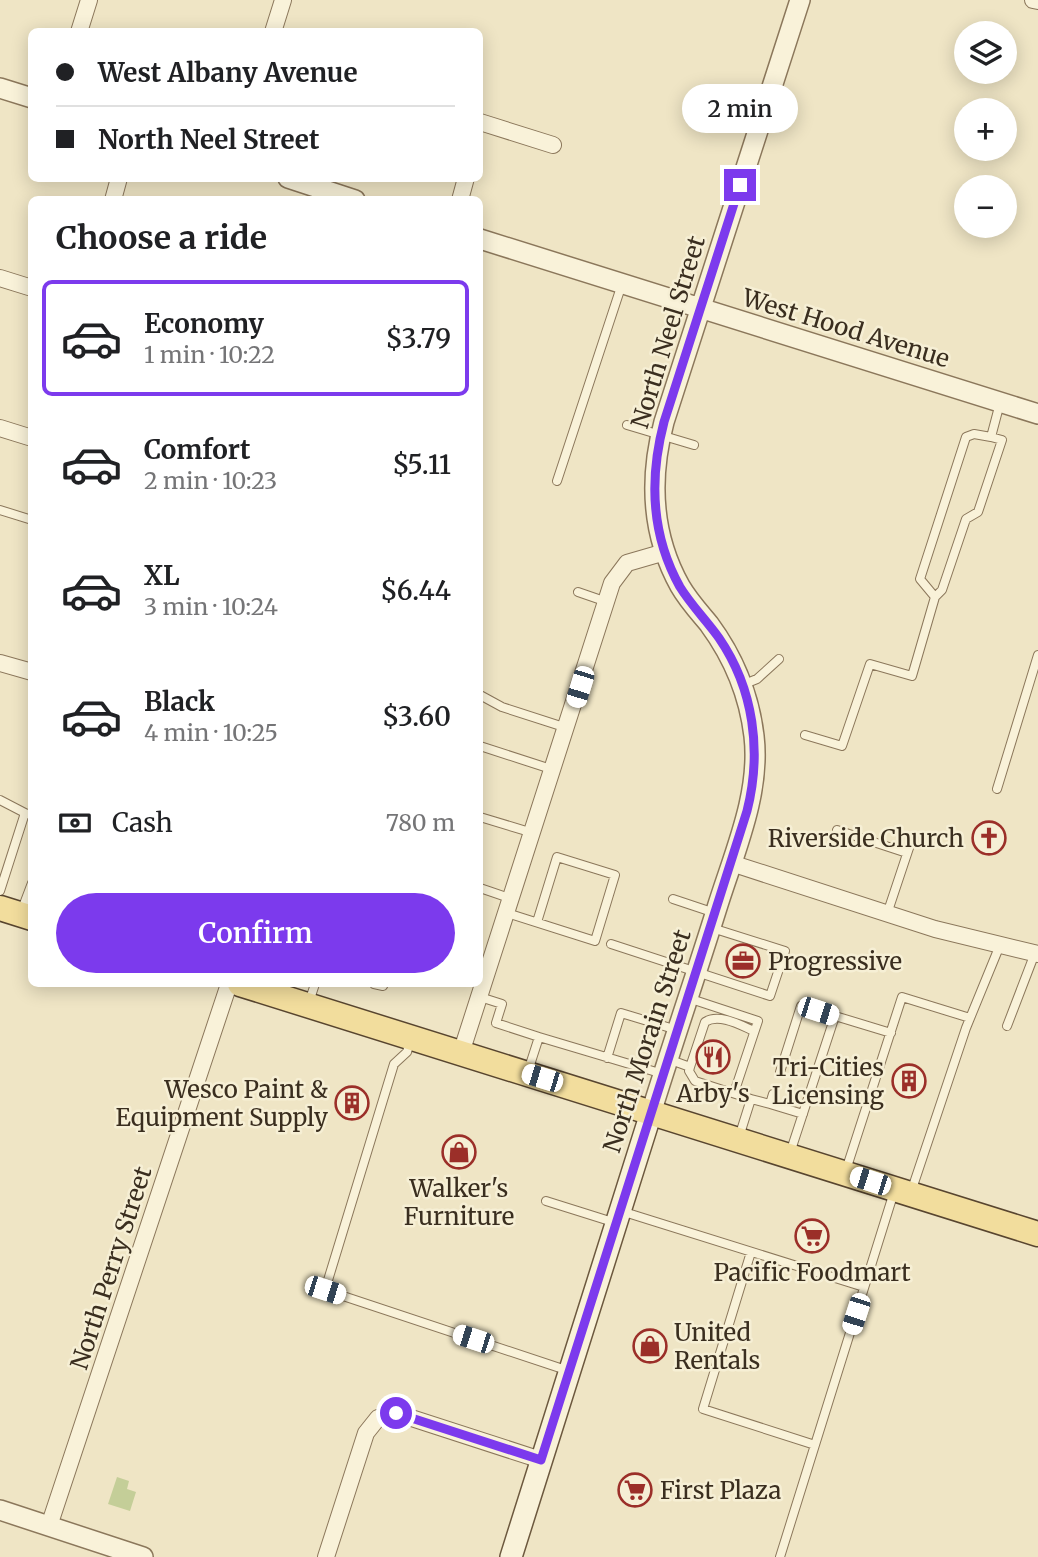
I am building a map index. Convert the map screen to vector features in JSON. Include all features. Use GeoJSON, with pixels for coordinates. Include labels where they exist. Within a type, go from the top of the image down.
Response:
{"type":"FeatureCollection","features":[{"type":"Feature","properties":{"kind":"main road"},"geometry":{"type":"LineString","coordinates":[[262,987],[312,994],[411,1037],[1038,1234]]}},
{"type":"Feature","properties":{"kind":"main road","name":"North Morain Street"},"geometry":{"type":"LineString","coordinates":[[511,1557],[651,1112]]}},
{"type":"Feature","properties":{"kind":"street"},"geometry":{"type":"LineString","coordinates":[[80,28],[89,0]]}},
{"type":"Feature","properties":{"kind":"street"},"geometry":{"type":"LineString","coordinates":[[274,28],[283,0]]}},
{"type":"Feature","properties":{"kind":"street","name":"North Neel Street"},"geometry":{"type":"LineString","coordinates":[[665,551],[653,496],[655,462],[661,436],[800,0]]}},
{"type":"Feature","properties":{"kind":"street"},"geometry":{"type":"LineString","coordinates":[[0,88],[28,97]]}},
{"type":"Feature","properties":{"kind":"street"},"geometry":{"type":"LineString","coordinates":[[483,127],[554,145]]}},
{"type":"Feature","properties":{"kind":"street"},"geometry":{"type":"LineString","coordinates":[[300,182],[343,196]]}},
{"type":"Feature","properties":{"kind":"street","name":"West Hood Avenue"},"geometry":{"type":"LineString","coordinates":[[483,240],[1038,414]]}},
{"type":"Feature","properties":{"kind":"street"},"geometry":{"type":"LineString","coordinates":[[0,278],[28,287]]}},
{"type":"Feature","properties":{"kind":"street"},"geometry":{"type":"LineString","coordinates":[[0,428],[28,437]]}},
{"type":"Feature","properties":{"kind":"street"},"geometry":{"type":"LineString","coordinates":[[461,1053],[612,583],[622,567],[665,551]]}},
{"type":"Feature","properties":{"kind":"street","name":"North Morain Street"},"geometry":{"type":"LineString","coordinates":[[651,1112],[731,863],[751,793],[755,756],[752,720],[742,685],[720,640],[681,588],[665,551]]}},
{"type":"Feature","properties":{"kind":"street"},"geometry":{"type":"LineString","coordinates":[[0,663],[28,671]]}},
{"type":"Feature","properties":{"kind":"street"},"geometry":{"type":"LineString","coordinates":[[731,863],[887,914],[1036,953]]}},
{"type":"Feature","properties":{"kind":"street","name":"North Perry Street"},"geometry":{"type":"LineString","coordinates":[[49,1526],[240,987]]}},
{"type":"Feature","properties":{"kind":"street"},"geometry":{"type":"LineString","coordinates":[[326,1557],[366,1433],[378,1418],[396,1413],[541,1460]]}},
{"type":"Feature","properties":{"kind":"street"},"geometry":{"type":"LineString","coordinates":[[0,1510],[143,1557]]}},
{"type":"Feature","properties":{"kind":"lane"},"geometry":{"type":"LineString","coordinates":[[557,481],[622,284]]}},
{"type":"Feature","properties":{"kind":"lane"},"geometry":{"type":"LineString","coordinates":[[991,437],[1000,403]]}},
{"type":"Feature","properties":{"kind":"lane"},"geometry":{"type":"LineString","coordinates":[[627,425],[694,444]]}},
{"type":"Feature","properties":{"kind":"lane"},"geometry":{"type":"LineString","coordinates":[[805,734],[842,746],[870,664],[912,676],[935,597],[942,590],[966,519],[978,512],[1002,440],[974,434],[966,437],[920,579],[935,597]]}},
{"type":"Feature","properties":{"kind":"lane"},"geometry":{"type":"LineString","coordinates":[[0,510],[28,519]]}},
{"type":"Feature","properties":{"kind":"lane"},"geometry":{"type":"LineString","coordinates":[[578,592],[607,601]]}},
{"type":"Feature","properties":{"kind":"lane"},"geometry":{"type":"LineString","coordinates":[[997,789],[1038,655]]}},
{"type":"Feature","properties":{"kind":"lane"},"geometry":{"type":"LineString","coordinates":[[742,685],[757,679],[779,659]]}},
{"type":"Feature","properties":{"kind":"lane"},"geometry":{"type":"LineString","coordinates":[[483,697],[502,707],[567,728]]}},
{"type":"Feature","properties":{"kind":"lane"},"geometry":{"type":"LineString","coordinates":[[483,747],[554,769]]}},
{"type":"Feature","properties":{"kind":"lane"},"geometry":{"type":"LineString","coordinates":[[0,800],[28,814],[0,891]]}},
{"type":"Feature","properties":{"kind":"lane"},"geometry":{"type":"LineString","coordinates":[[483,818],[533,834]]}},
{"type":"Feature","properties":{"kind":"lane"},"geometry":{"type":"LineString","coordinates":[[837,830],[907,853]]}},
{"type":"Feature","properties":{"kind":"lane"},"geometry":{"type":"LineString","coordinates":[[887,914],[911,842]]}},
{"type":"Feature","properties":{"kind":"lane"},"geometry":{"type":"LineString","coordinates":[[483,890],[537,922],[595,940],[615,875],[557,857],[537,922]]}},
{"type":"Feature","properties":{"kind":"lane"},"geometry":{"type":"LineString","coordinates":[[17,914],[28,891]]}},
{"type":"Feature","properties":{"kind":"lane"},"geometry":{"type":"LineString","coordinates":[[611,944],[770,996],[785,951],[713,920],[673,899]]}},
{"type":"Feature","properties":{"kind":"lane"},"geometry":{"type":"LineString","coordinates":[[780,1557],[864,1287],[1000,945]]}},
{"type":"Feature","properties":{"kind":"lane"},"geometry":{"type":"LineString","coordinates":[[1007,1026],[1036,953]]}},
{"type":"Feature","properties":{"kind":"lane"},"geometry":{"type":"LineString","coordinates":[[480,997],[502,1004],[496,1023],[607,1058],[666,1067],[690,1067]]}},
{"type":"Feature","properties":{"kind":"lane"},"geometry":{"type":"LineString","coordinates":[[845,1174],[902,997],[970,1018]]}},
{"type":"Feature","properties":{"kind":"lane"},"geometry":{"type":"LineString","coordinates":[[688,998],[758,1021],[734,1093]]}},
{"type":"Feature","properties":{"kind":"lane"},"geometry":{"type":"LineString","coordinates":[[780,1072],[802,1006],[891,1033]]}},
{"type":"Feature","properties":{"kind":"lane"},"geometry":{"type":"LineString","coordinates":[[607,1058],[621,1013],[677,1030]]}},
{"type":"Feature","properties":{"kind":"lane"},"geometry":{"type":"LineString","coordinates":[[789,1156],[835,1017]]}},
{"type":"Feature","properties":{"kind":"lane"},"geometry":{"type":"LineString","coordinates":[[754,1031],[710,1018],[705,1022],[689,1071],[695,1081],[803,1114]]}},
{"type":"Feature","properties":{"kind":"lane"},"geometry":{"type":"LineString","coordinates":[[411,1037],[407,1052],[394,1064],[325,1290],[569,1371]]}},
{"type":"Feature","properties":{"kind":"lane"},"geometry":{"type":"LineString","coordinates":[[527,1074],[538,1037]]}},
{"type":"Feature","properties":{"kind":"lane"},"geometry":{"type":"LineString","coordinates":[[770,1104],[773,1094]]}},
{"type":"Feature","properties":{"kind":"lane"},"geometry":{"type":"LineString","coordinates":[[738,1140],[751,1099]]}},
{"type":"Feature","properties":{"kind":"lane"},"geometry":{"type":"LineString","coordinates":[[546,1201],[751,1252],[864,1287]]}},
{"type":"Feature","properties":{"kind":"lane"},"geometry":{"type":"LineString","coordinates":[[751,1252],[703,1409],[815,1445]]}},
{"type":"Feature","properties":{"kind":"green space"},"geometry":{"type":"Polygon","coordinates":[[[117,1477],[129,1481],[127,1489],[136,1492],[130,1511],[108,1504],[117,1477]]]}},
{"type":"Feature","properties":{"kind":"place","name":"Riverside Church"},"geometry":{"type":"Point","coordinates":[989,838]}},
{"type":"Feature","properties":{"kind":"place","name":"Progressive"},"geometry":{"type":"Point","coordinates":[743,961]}},
{"type":"Feature","properties":{"kind":"place","name":"Arby's"},"geometry":{"type":"Point","coordinates":[713,1057]}},
{"type":"Feature","properties":{"kind":"place","name":"Tri-Cities Licensing"},"geometry":{"type":"Point","coordinates":[909,1081]}},
{"type":"Feature","properties":{"kind":"place","name":"Wesco Paint & Equipment Supply"},"geometry":{"type":"Point","coordinates":[352,1103]}},
{"type":"Feature","properties":{"kind":"place","name":"Walker's Furniture"},"geometry":{"type":"Point","coordinates":[459,1152]}},
{"type":"Feature","properties":{"kind":"place","name":"Pacific Foodmart"},"geometry":{"type":"Point","coordinates":[812,1236]}},
{"type":"Feature","properties":{"kind":"place","name":"United Rentals"},"geometry":{"type":"Point","coordinates":[650,1346]}},
{"type":"Feature","properties":{"kind":"place","name":"First Plaza"},"geometry":{"type":"Point","coordinates":[635,1490]}},
{"type":"Feature","properties":{"kind":"route"},"geometry":{"type":"LineString","coordinates":[[396,1413],[541,1460],[747,811],[755,756],[748,702],[730,656],[681,588],[673,572],[658,531],[653,496],[655,462],[664,422],[740,185]]}}]}
